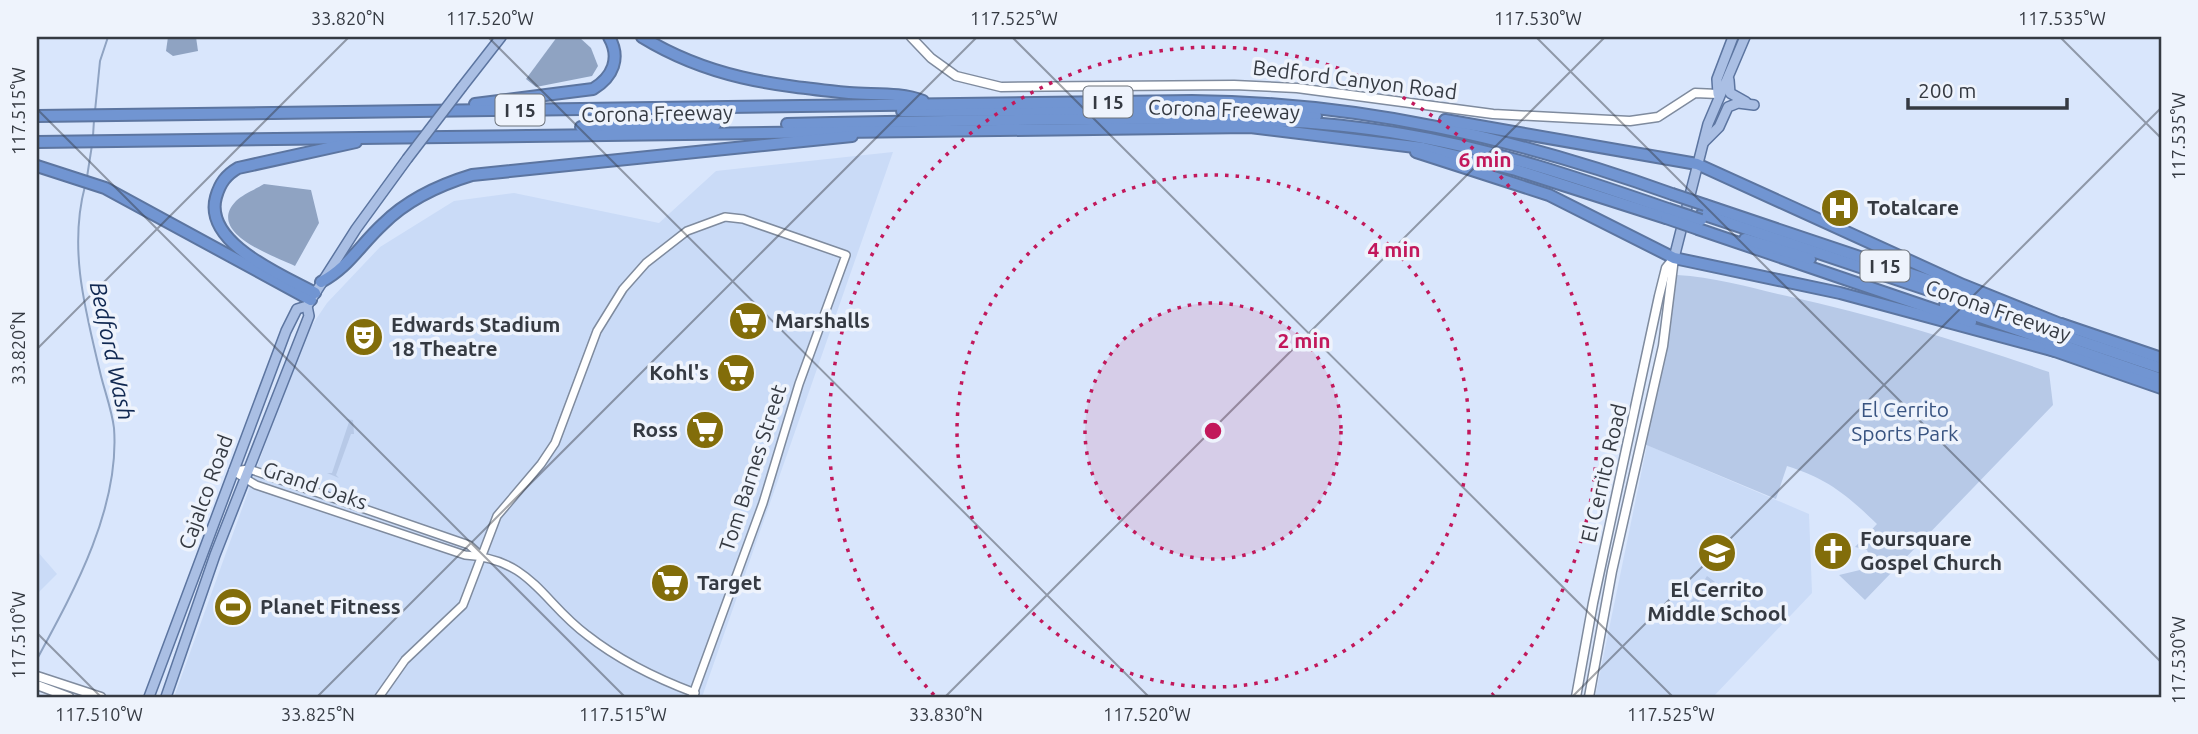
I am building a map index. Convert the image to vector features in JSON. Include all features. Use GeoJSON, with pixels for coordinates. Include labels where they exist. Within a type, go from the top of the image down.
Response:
{"type":"FeatureCollection","features":[{"type":"Feature","properties":{"kind":"highway"},"geometry":{"type":"LineString","coordinates":[[382,111],[498,102],[593,89],[604,82],[612,71],[616,49],[609,37]]}},
{"type":"Feature","properties":{"kind":"highway"},"geometry":{"type":"LineString","coordinates":[[642,37],[680,58],[747,81],[875,95],[911,96],[929,104]]}},
{"type":"Feature","properties":{"kind":"highway","name":"Corona Freeway"},"geometry":{"type":"LineString","coordinates":[[37,116],[1225,101],[1287,104],[1386,115],[1486,136],[1579,162],[1668,207],[1701,218],[1795,236],[2161,358]]}},
{"type":"Feature","properties":{"kind":"highway"},"geometry":{"type":"LineString","coordinates":[[735,107],[804,112],[1234,110],[1302,115],[1382,125],[1504,150],[1668,207]]}},
{"type":"Feature","properties":{"kind":"highway"},"geometry":{"type":"LineString","coordinates":[[1386,115],[1402,112],[1697,164],[1963,285],[2066,326]]}},
{"type":"Feature","properties":{"kind":"highway"},"geometry":{"type":"LineString","coordinates":[[159,139],[198,132],[1250,118],[1358,128],[1452,144],[1535,165],[1668,207]]}},
{"type":"Feature","properties":{"kind":"highway","name":"Corona Freeway"},"geometry":{"type":"LineString","coordinates":[[37,142],[1250,127],[1401,144],[1668,207],[2161,388]]}},
{"type":"Feature","properties":{"kind":"highway"},"geometry":{"type":"LineString","coordinates":[[313,295],[342,271],[383,223],[408,203],[444,183],[472,175],[917,130]]}},
{"type":"Feature","properties":{"kind":"highway"},"geometry":{"type":"LineString","coordinates":[[313,295],[225,238],[216,223],[214,211],[223,180],[238,168],[271,159],[406,136]]}},
{"type":"Feature","properties":{"kind":"highway"},"geometry":{"type":"LineString","coordinates":[[1401,144],[1418,153],[1549,195],[1674,258],[1840,293],[2055,351]]}},
{"type":"Feature","properties":{"kind":"highway"},"geometry":{"type":"LineString","coordinates":[[37,166],[105,188],[313,295]]}},
{"type":"Feature","properties":{"kind":"highway"},"geometry":{"type":"LineString","coordinates":[[1701,218],[1760,242],[2161,379]]}},
{"type":"Feature","properties":{"kind":"highway"},"geometry":{"type":"LineString","coordinates":[[1701,218],[1907,282],[2161,368]]}},
{"type":"Feature","properties":{"kind":"highway"},"geometry":{"type":"LineString","coordinates":[[1795,236],[1907,282]]}},
{"type":"Feature","properties":{"kind":"main road","name":"Cajalco Road"},"geometry":{"type":"LineString","coordinates":[[149,697],[286,331],[297,309],[313,295],[407,159],[501,37]]}},
{"type":"Feature","properties":{"kind":"main road","name":"Bedford Canyon Road"},"geometry":{"type":"LineString","coordinates":[[911,37],[931,58],[956,76],[1001,87],[1271,86],[1493,114],[1630,121],[1658,117],[1695,93],[1718,94]]}},
{"type":"Feature","properties":{"kind":"main road"},"geometry":{"type":"LineString","coordinates":[[1718,94],[1717,79],[1733,37]]}},
{"type":"Feature","properties":{"kind":"main road"},"geometry":{"type":"LineString","coordinates":[[1718,94],[1729,78],[1745,37]]}},
{"type":"Feature","properties":{"kind":"main road"},"geometry":{"type":"LineString","coordinates":[[1702,143],[1719,127],[1728,107],[1738,103],[1754,105],[1730,93],[1729,78]]}},
{"type":"Feature","properties":{"kind":"main road","name":"El Cerrito Road"},"geometry":{"type":"LineString","coordinates":[[1588,697],[1612,571],[1662,346],[1674,258],[1702,143],[1718,94]]}},
{"type":"Feature","properties":{"kind":"main road","name":"El Cerrito Road"},"geometry":{"type":"LineString","coordinates":[[1576,697],[1593,603],[1659,296],[1666,268],[1674,258]]}},
{"type":"Feature","properties":{"kind":"main road","name":"Cajalco Road"},"geometry":{"type":"LineString","coordinates":[[166,697],[248,469],[309,316],[313,295]]}},
{"type":"Feature","properties":{"kind":"main road"},"geometry":{"type":"LineString","coordinates":[[38,680],[69,697]]}},
{"type":"Feature","properties":{"kind":"main road"},"geometry":{"type":"LineString","coordinates":[[38,680],[101,697]]}},
{"type":"Feature","properties":{"kind":"street","name":"Tom Barnes Street"},"geometry":{"type":"LineString","coordinates":[[482,556],[501,510],[541,464],[555,443],[591,344],[605,316],[633,277],[668,243],[706,221],[735,218],[846,254],[799,384],[763,503],[694,696]]}},
{"type":"Feature","properties":{"kind":"street","name":"Grand Oaks"},"geometry":{"type":"LineString","coordinates":[[233,471],[248,469],[469,545],[482,556],[518,571],[536,583],[575,625],[631,666],[694,696]]}},
{"type":"Feature","properties":{"kind":"street","name":"Grand Oaks"},"geometry":{"type":"LineString","coordinates":[[233,471],[244,480],[465,555],[482,556]]}},
{"type":"Feature","properties":{"kind":"street"},"geometry":{"type":"LineString","coordinates":[[379,697],[405,660],[463,605],[482,556]]}},
{"type":"Feature","properties":{"kind":"shaded area"},"geometry":{"type":"Polygon","coordinates":[[[168,37],[196,37],[198,51],[173,56],[166,51],[168,37]]]}},
{"type":"Feature","properties":{"kind":"shaded area"},"geometry":{"type":"Polygon","coordinates":[[[557,37],[579,37],[591,48],[598,66],[592,76],[536,87],[526,79],[557,37]]]}},
{"type":"Feature","properties":{"kind":"shaded area"},"geometry":{"type":"Polygon","coordinates":[[[893,152],[702,697],[174,697],[304,337],[327,303],[380,247],[454,201],[514,193],[659,223],[716,171],[893,152]]]}},
{"type":"Feature","properties":{"kind":"shaded area"},"geometry":{"type":"Polygon","coordinates":[[[264,184],[311,190],[319,223],[295,266],[246,242],[229,223],[229,213],[236,201],[264,184]]]}},
{"type":"Feature","properties":{"kind":"shaded area","name":"El Cerrito Middle School"},"geometry":{"type":"Polygon","coordinates":[[[1647,445],[1809,514],[1812,593],[1713,697],[1595,697],[1647,445]]]}},
{"type":"Feature","properties":{"kind":"shaded area"},"geometry":{"type":"Polygon","coordinates":[[[37,551],[57,574],[37,594],[37,551]]]}},
{"type":"Feature","properties":{"kind":"green space","name":"El Cerrito Sports Park"},"geometry":{"type":"Polygon","coordinates":[[[1677,275],[1733,283],[1853,312],[1952,340],[2049,372],[2053,405],[1865,600],[1839,575],[1860,570],[1871,560],[1867,550],[1855,547],[1877,524],[1836,489],[1814,476],[1787,466],[1776,499],[1644,444],[1658,389],[1659,347],[1677,275]]]}},
{"type":"Feature","properties":{"kind":"green space"},"geometry":{"type":"Polygon","coordinates":[[[346,419],[353,420],[354,434],[351,434],[336,475],[339,478],[327,473],[332,473],[349,422],[346,419]]]}},
{"type":"Feature","properties":{"kind":"green space"},"geometry":{"type":"Polygon","coordinates":[[[1707,576],[1715,582],[1706,597],[1703,596],[1705,598],[1695,613],[1687,608],[1707,576]]]}},
{"type":"Feature","properties":{"kind":"waterway","name":"Bedford Wash"},"geometry":{"type":"LineString","coordinates":[[95,111],[100,61],[108,37]]}},
{"type":"Feature","properties":{"kind":"waterway","name":"Bedford Wash"},"geometry":{"type":"LineString","coordinates":[[93,136],[94,120]]}},
{"type":"Feature","properties":{"kind":"waterway","name":"Bedford Wash"},"geometry":{"type":"LineString","coordinates":[[87,177],[92,145]]}},
{"type":"Feature","properties":{"kind":"waterway","name":"Bedford Wash"},"geometry":{"type":"LineString","coordinates":[[37,659],[92,548],[110,488],[114,458],[113,422],[81,281],[78,234],[85,186]]}},
{"type":"Feature","properties":{"kind":"place","name":"Totalcare"},"geometry":{"type":"Point","coordinates":[1840,208]}},
{"type":"Feature","properties":{"kind":"place","name":"Marshalls"},"geometry":{"type":"Point","coordinates":[748,321]}},
{"type":"Feature","properties":{"kind":"place","name":"Edwards Stadium 18 Theatre"},"geometry":{"type":"Point","coordinates":[364,337]}},
{"type":"Feature","properties":{"kind":"place","name":"Kohl's"},"geometry":{"type":"Point","coordinates":[736,373]}},
{"type":"Feature","properties":{"kind":"place","name":"Ross"},"geometry":{"type":"Point","coordinates":[705,430]}},
{"type":"Feature","properties":{"kind":"place","name":"Foursquare Gospel Church"},"geometry":{"type":"Point","coordinates":[1833,551]}},
{"type":"Feature","properties":{"kind":"place","name":"El Cerrito Middle School"},"geometry":{"type":"Point","coordinates":[1717,553]}},
{"type":"Feature","properties":{"kind":"place","name":"Target"},"geometry":{"type":"Point","coordinates":[670,583]}},
{"type":"Feature","properties":{"kind":"place","name":"Planet Fitness"},"geometry":{"type":"Point","coordinates":[233,607]}}]}
